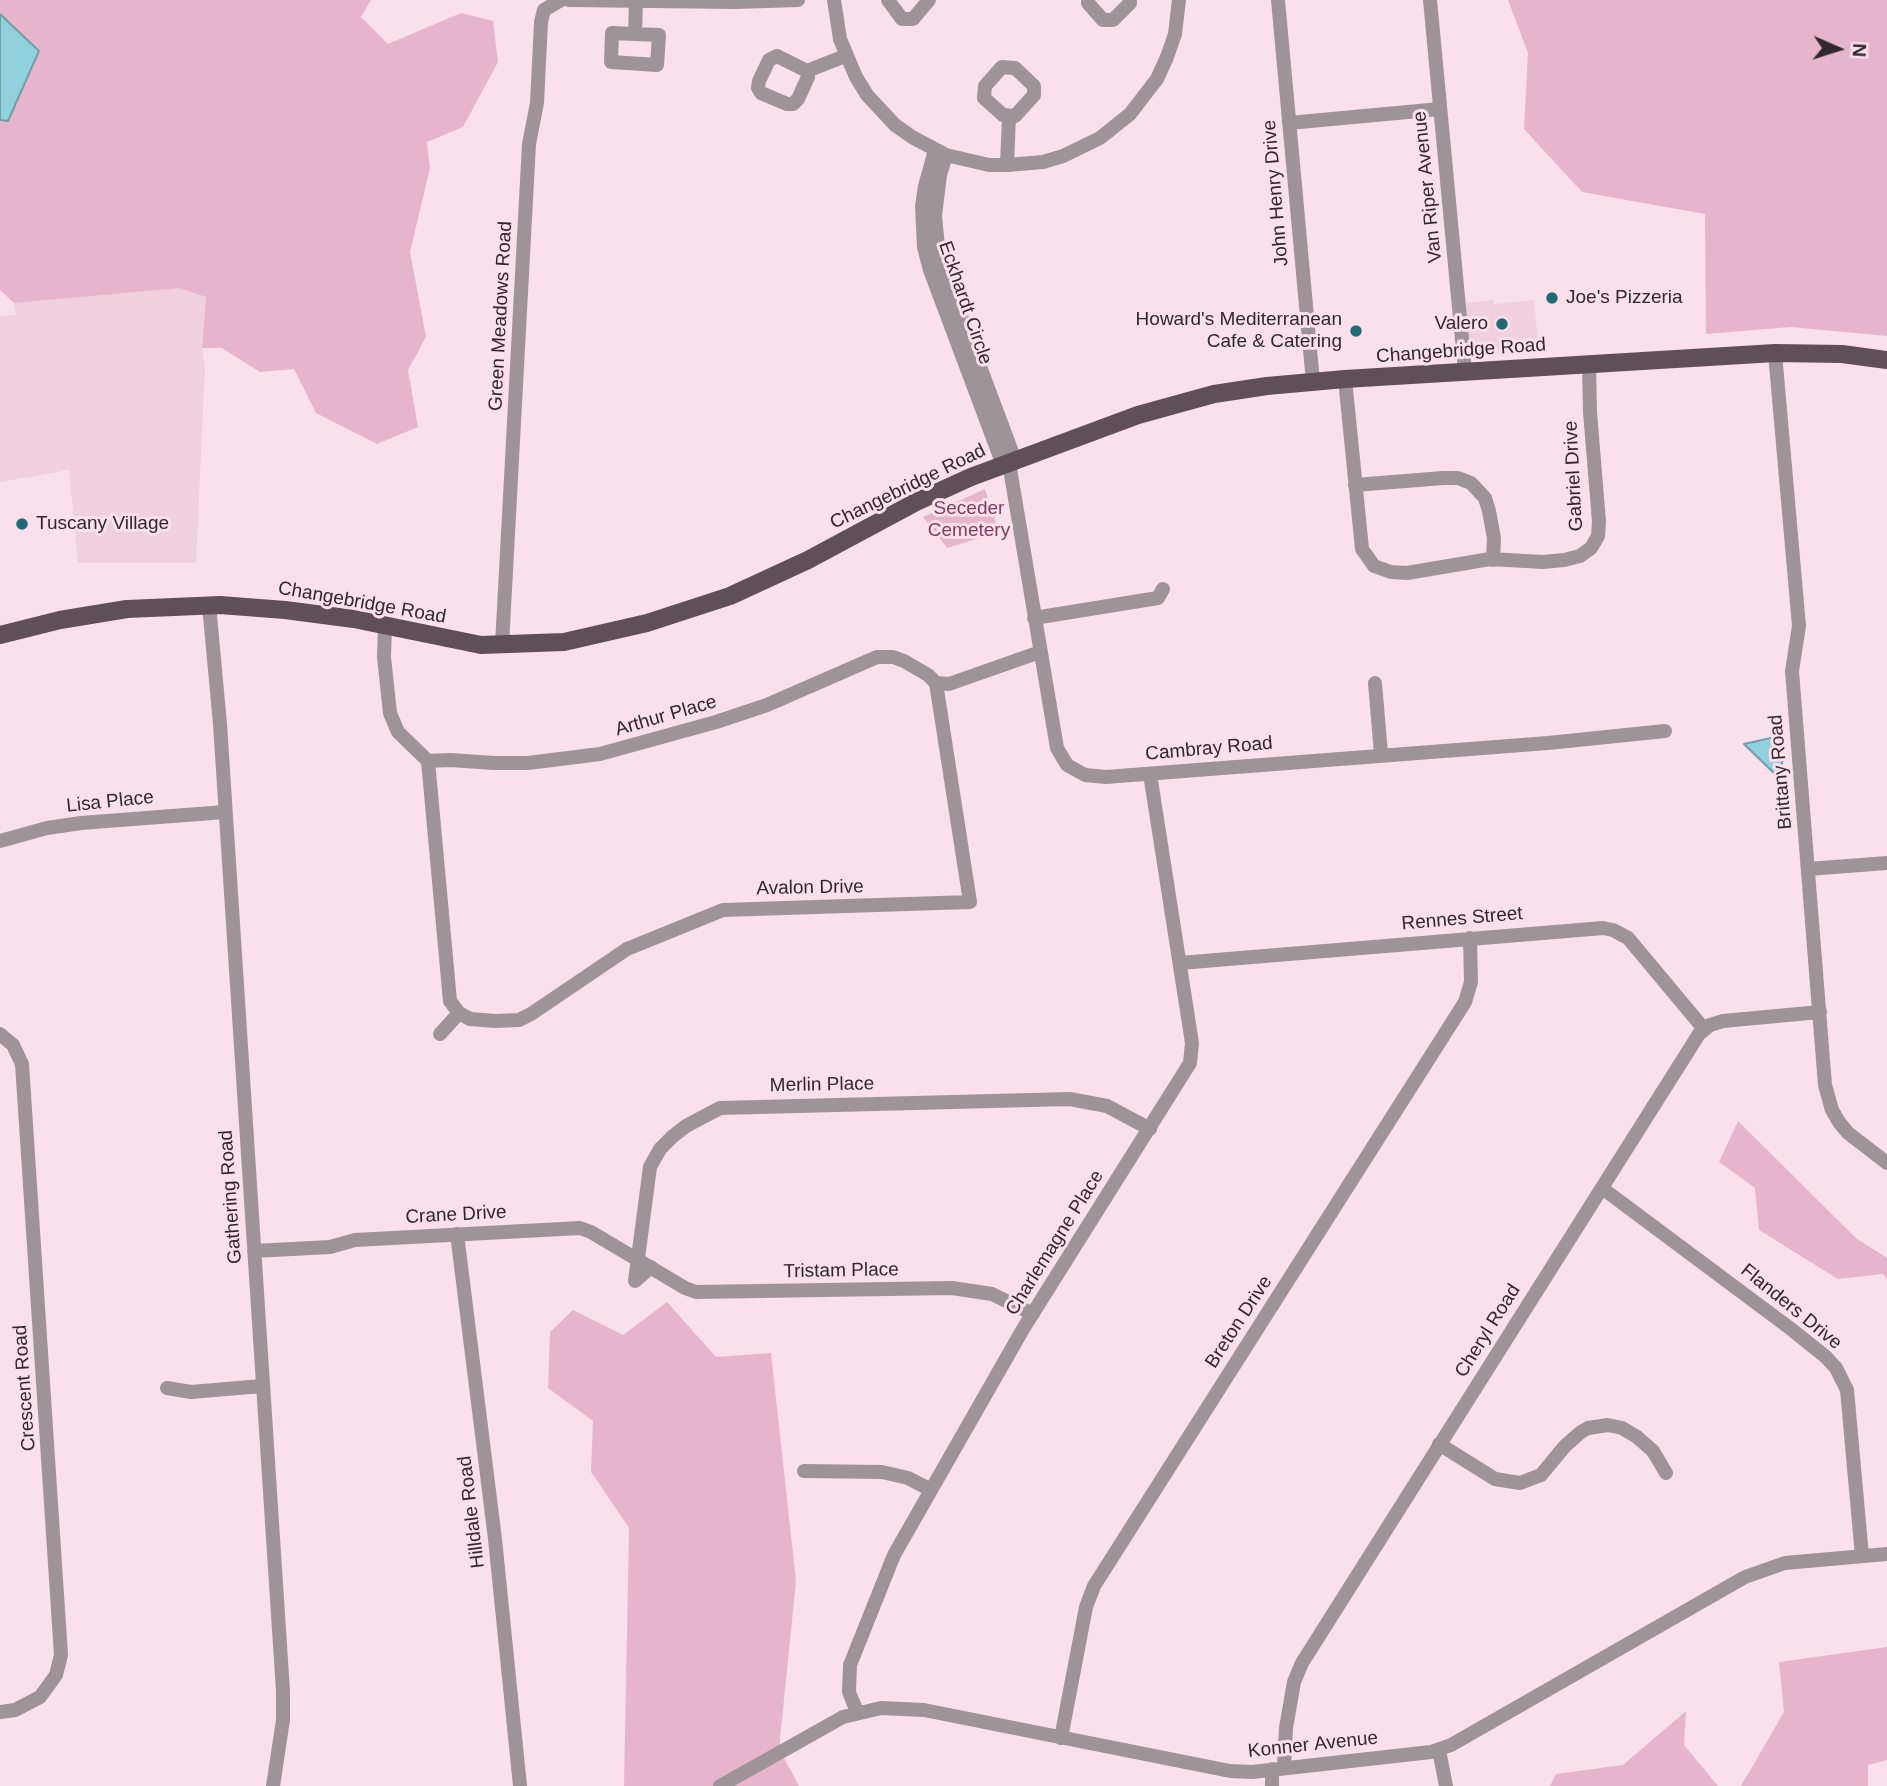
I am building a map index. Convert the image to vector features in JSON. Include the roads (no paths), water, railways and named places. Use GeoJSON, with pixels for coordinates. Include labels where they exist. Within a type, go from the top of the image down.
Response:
{"type":"FeatureCollection","features":[{"type":"Feature","properties":{"kind":"main road","name":"Changebridge Road"},"geometry":{"type":"LineString","coordinates":[[0,635],[127,609],[209,605],[285,610],[465,642],[543,645],[587,638],[730,596],[808,561],[941,490],[1138,415],[1214,394],[1345,379],[1775,354],[1842,354],[1887,360]]}},
{"type":"Feature","properties":{"kind":"street","name":"Green Meadows Road"},"geometry":{"type":"LineString","coordinates":[[502,645],[529,144],[537,103],[541,22],[544,10],[561,0]]}},
{"type":"Feature","properties":{"kind":"street"},"geometry":{"type":"LineString","coordinates":[[569,0],[798,0]]}},
{"type":"Feature","properties":{"kind":"street"},"geometry":{"type":"LineString","coordinates":[[834,0],[835,19],[845,56],[867,95],[886,116],[912,137],[941,153],[977,163],[1007,165],[1043,162],[1073,152],[1100,138],[1130,114],[1157,79],[1167,57],[1175,34],[1179,0]]}},
{"type":"Feature","properties":{"kind":"street"},"geometry":{"type":"LineString","coordinates":[[888,0],[902,19],[913,19],[929,0]]}},
{"type":"Feature","properties":{"kind":"street"},"geometry":{"type":"LineString","coordinates":[[1088,0],[1103,19],[1113,20],[1130,0]]}},
{"type":"Feature","properties":{"kind":"street","name":"John Henry Drive"},"geometry":{"type":"LineString","coordinates":[[1278,0],[1313,382]]}},
{"type":"Feature","properties":{"kind":"street","name":"Van Riper Avenue"},"geometry":{"type":"LineString","coordinates":[[1430,0],[1465,371]]}},
{"type":"Feature","properties":{"kind":"street"},"geometry":{"type":"LineString","coordinates":[[635,34],[636,2]]}},
{"type":"Feature","properties":{"kind":"street"},"geometry":{"type":"LineString","coordinates":[[807,71],[845,56]]}},
{"type":"Feature","properties":{"kind":"street"},"geometry":{"type":"LineString","coordinates":[[1289,123],[1440,109]]}},
{"type":"Feature","properties":{"kind":"street"},"geometry":{"type":"LineString","coordinates":[[1007,165],[1009,116]]}},
{"type":"Feature","properties":{"kind":"street","name":"Eckhardt Circle"},"geometry":{"type":"LineString","coordinates":[[941,153],[935,216],[939,257],[1009,462]]}},
{"type":"Feature","properties":{"kind":"street","name":"Brittany Road"},"geometry":{"type":"LineString","coordinates":[[1775,354],[1799,626],[1792,671],[1825,1085],[1832,1110],[1847,1133],[1887,1163]]}},
{"type":"Feature","properties":{"kind":"street","name":"Gabriel Drive"},"geometry":{"type":"LineString","coordinates":[[1345,379],[1362,549],[1374,566],[1400,573],[1493,559],[1543,562],[1564,560],[1586,553],[1595,542],[1600,522],[1590,412],[1589,364]]}},
{"type":"Feature","properties":{"kind":"street","name":"Cambray Road"},"geometry":{"type":"LineString","coordinates":[[1009,462],[1057,748],[1067,765],[1092,776],[1150,774],[1548,743],[1665,731]]}},
{"type":"Feature","properties":{"kind":"street"},"geometry":{"type":"LineString","coordinates":[[1355,485],[1443,478],[1458,478],[1471,483],[1485,498],[1489,511],[1494,538],[1493,559]]}},
{"type":"Feature","properties":{"kind":"street"},"geometry":{"type":"LineString","coordinates":[[1034,618],[1157,598],[1163,589]]}},
{"type":"Feature","properties":{"kind":"street","name":"Gathering Road"},"geometry":{"type":"LineString","coordinates":[[209,605],[283,1691],[283,1720],[273,1786]]}},
{"type":"Feature","properties":{"kind":"street"},"geometry":{"type":"LineString","coordinates":[[385,626],[384,657],[390,713],[398,732],[428,761],[448,995],[459,1013],[440,1034]]}},
{"type":"Feature","properties":{"kind":"street"},"geometry":{"type":"LineString","coordinates":[[936,683],[949,684],[963,680],[1040,652]]}},
{"type":"Feature","properties":{"kind":"street","name":"Arthur Place"},"geometry":{"type":"LineString","coordinates":[[428,761],[528,763],[600,754],[767,705],[877,657],[904,660],[936,683]]}},
{"type":"Feature","properties":{"kind":"street"},"geometry":{"type":"LineString","coordinates":[[1375,682],[1381,754]]}},
{"type":"Feature","properties":{"kind":"street","name":"Avalon Drive"},"geometry":{"type":"LineString","coordinates":[[459,1013],[470,1019],[519,1020],[627,949],[727,909],[970,902],[936,683]]}},
{"type":"Feature","properties":{"kind":"street","name":"Charlemagne Place"},"geometry":{"type":"LineString","coordinates":[[857,1712],[849,1692],[850,1665],[894,1555],[1033,1314],[1187,1070],[1193,1050],[1150,774]]}},
{"type":"Feature","properties":{"kind":"street","name":"Lisa Place"},"geometry":{"type":"LineString","coordinates":[[0,841],[81,822],[225,811]]}},
{"type":"Feature","properties":{"kind":"street"},"geometry":{"type":"LineString","coordinates":[[1808,869],[1887,863]]}},
{"type":"Feature","properties":{"kind":"street","name":"Rennes Street"},"geometry":{"type":"LineString","coordinates":[[1180,963],[1591,928],[1613,930],[1628,938],[1704,1029]]}},
{"type":"Feature","properties":{"kind":"street","name":"Breton Drive"},"geometry":{"type":"LineString","coordinates":[[1061,1738],[1086,1607],[1094,1586],[1465,1002],[1471,982],[1470,938]]}},
{"type":"Feature","properties":{"kind":"street"},"geometry":{"type":"LineString","coordinates":[[1704,1029],[1735,1019],[1820,1012]]}},
{"type":"Feature","properties":{"kind":"street","name":"Cheryl Road"},"geometry":{"type":"LineString","coordinates":[[1272,1786],[1278,1768],[1294,1682],[1301,1663],[1704,1029]]}},
{"type":"Feature","properties":{"kind":"street","name":"Crescent Road"},"geometry":{"type":"LineString","coordinates":[[0,1034],[13,1045],[22,1063],[61,1655],[56,1675],[40,1697],[25,1706],[0,1712]]}},
{"type":"Feature","properties":{"kind":"street","name":"Merlin Place"},"geometry":{"type":"LineString","coordinates":[[651,1268],[635,1282],[649,1174],[655,1157],[685,1126],[720,1108],[1070,1099],[1107,1105],[1150,1129]]}},
{"type":"Feature","properties":{"kind":"street","name":"Flanders Drive"},"geometry":{"type":"LineString","coordinates":[[1602,1188],[1791,1329],[1836,1368],[1847,1390],[1862,1556]]}},
{"type":"Feature","properties":{"kind":"street","name":"Crane Drive"},"geometry":{"type":"LineString","coordinates":[[254,1251],[330,1247],[355,1240],[580,1228],[591,1231],[651,1268]]}},
{"type":"Feature","properties":{"kind":"street","name":"Hilldale Road"},"geometry":{"type":"LineString","coordinates":[[457,1234],[495,1539],[520,1786]]}},
{"type":"Feature","properties":{"kind":"street","name":"Tristam Place"},"geometry":{"type":"LineString","coordinates":[[651,1268],[696,1292],[952,1288],[992,1294],[1033,1314]]}},
{"type":"Feature","properties":{"kind":"street"},"geometry":{"type":"LineString","coordinates":[[167,1388],[191,1392],[262,1386]]}},
{"type":"Feature","properties":{"kind":"street"},"geometry":{"type":"LineString","coordinates":[[1440,1444],[1495,1479],[1520,1483],[1541,1475],[1565,1446],[1581,1432],[1588,1428],[1608,1425],[1622,1428],[1637,1437],[1653,1451],[1665,1474]]}},
{"type":"Feature","properties":{"kind":"street"},"geometry":{"type":"LineString","coordinates":[[804,1471],[882,1472],[908,1478],[931,1490]]}},
{"type":"Feature","properties":{"kind":"street","name":"Konner Avenue"},"geometry":{"type":"LineString","coordinates":[[720,1786],[831,1723],[857,1712],[881,1708],[924,1710],[1230,1772],[1439,1750],[1745,1577],[1785,1563],[1887,1554]]}},
{"type":"Feature","properties":{"kind":"street"},"geometry":{"type":"LineString","coordinates":[[1439,1750],[1446,1786]]}},
{"type":"Feature","properties":{"kind":"water"},"geometry":{"type":"Polygon","coordinates":[[[0,14],[39,51],[8,121],[0,120],[0,14]]]}},
{"type":"Feature","properties":{"kind":"water"},"geometry":{"type":"Polygon","coordinates":[[[1784,735],[1781,780],[1744,744],[1784,735]]]}},
{"type":"Feature","properties":{"kind":"place","name":"Joe's Pizzeria"},"geometry":{"type":"Point","coordinates":[1552,298]}},
{"type":"Feature","properties":{"kind":"place","name":"Valero"},"geometry":{"type":"Point","coordinates":[1502,324]}},
{"type":"Feature","properties":{"kind":"place","name":"Howard's Mediterranean Cafe & Catering"},"geometry":{"type":"Point","coordinates":[1356,331]}},
{"type":"Feature","properties":{"kind":"place","name":"Tuscany Village"},"geometry":{"type":"Point","coordinates":[22,524]}},
{"type":"Feature","properties":{"kind":"park label","name":"Seceder Cemetery"},"geometry":{"type":"Point","coordinates":[969,520]}}]}
